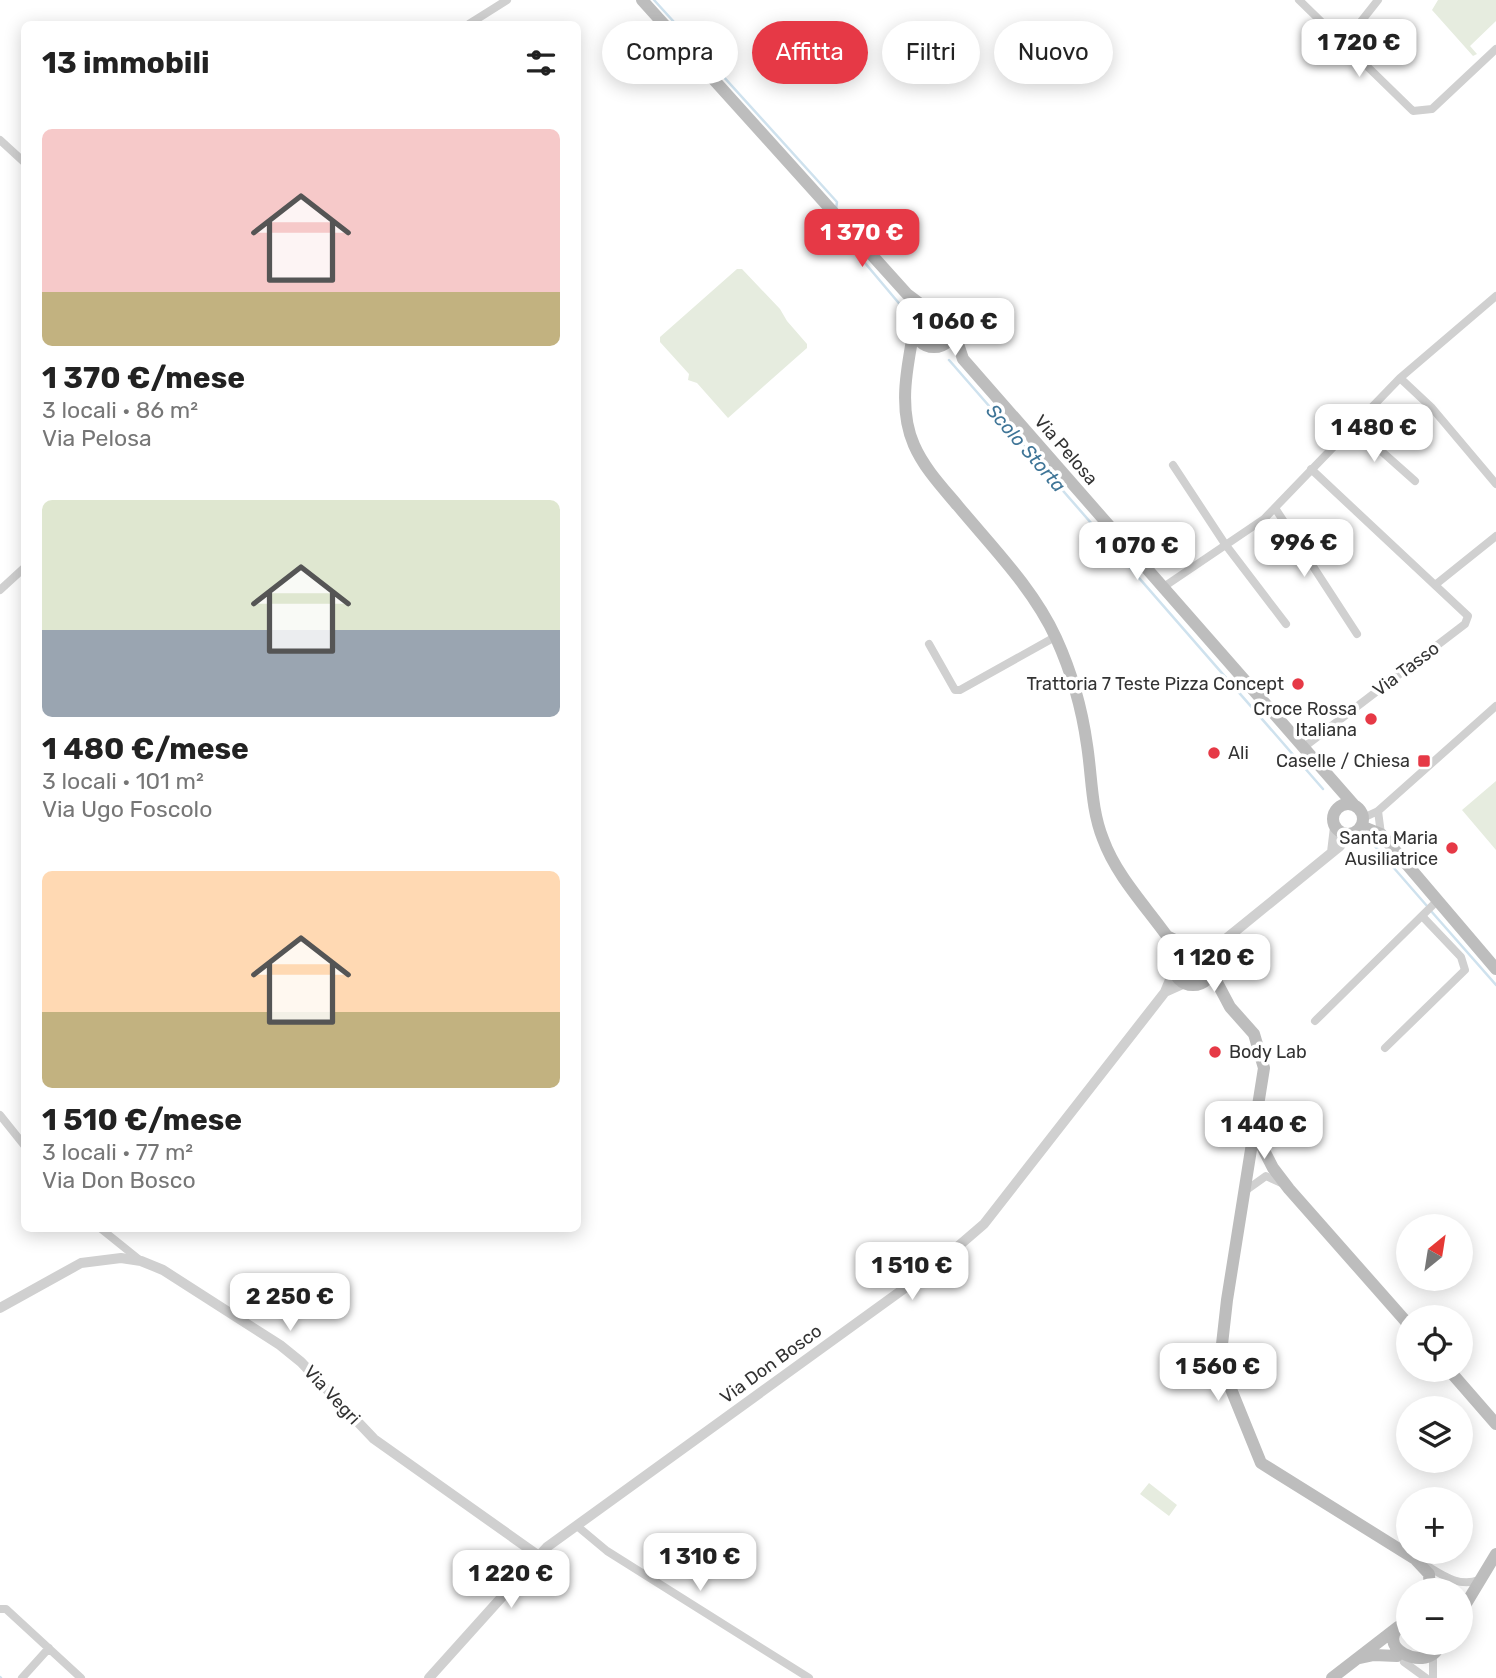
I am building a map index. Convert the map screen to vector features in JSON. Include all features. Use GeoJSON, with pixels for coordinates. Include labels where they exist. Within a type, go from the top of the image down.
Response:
{"type":"FeatureCollection","features":[{"type":"Feature","properties":{"kind":"main road","name":"Via Pelosa"},"geometry":{"type":"LineString","coordinates":[[642,0],[906,294],[919,319],[919,341],[963,359]]}},
{"type":"Feature","properties":{"kind":"main road","name":"Via Pelosa"},"geometry":{"type":"LineString","coordinates":[[919,319],[939,308],[950,314],[963,359],[1354,805]]}},
{"type":"Feature","properties":{"kind":"main road"},"geometry":{"type":"LineString","coordinates":[[919,319],[908,372],[906,419],[914,446],[933,477],[1024,587],[1055,637],[1078,701],[1087,744],[1093,806],[1103,839],[1119,872],[1167,936],[1174,965],[1185,983]]}},
{"type":"Feature","properties":{"kind":"main road"},"geometry":{"type":"LineString","coordinates":[[908,372],[920,354],[935,347],[954,332]]}},
{"type":"Feature","properties":{"kind":"main road"},"geometry":{"type":"LineString","coordinates":[[1338,785],[1337,808],[1333,815],[1335,827],[1348,834],[1362,822]]}},
{"type":"Feature","properties":{"kind":"main road"},"geometry":{"type":"LineString","coordinates":[[1337,808],[1345,804],[1354,805],[1362,822],[1381,834],[1429,908],[1496,969]]}},
{"type":"Feature","properties":{"kind":"main road"},"geometry":{"type":"LineString","coordinates":[[1167,936],[1194,946],[1211,965],[1225,1000]]}},
{"type":"Feature","properties":{"kind":"main road","name":"Via Don Bosco"},"geometry":{"type":"LineString","coordinates":[[1174,965],[1194,946]]}},
{"type":"Feature","properties":{"kind":"main road"},"geometry":{"type":"LineString","coordinates":[[1211,965],[1199,983],[1225,1000],[1254,1034],[1264,1068],[1220,1362],[1261,1463],[1396,1547]]}},
{"type":"Feature","properties":{"kind":"main road","name":"Via Don Bosco"},"geometry":{"type":"LineString","coordinates":[[1185,983],[1199,983]]}},
{"type":"Feature","properties":{"kind":"main road"},"geometry":{"type":"LineString","coordinates":[[1254,1131],[1273,1168],[1289,1189],[1396,1310]]}},
{"type":"Feature","properties":{"kind":"main road"},"geometry":{"type":"LineString","coordinates":[[1459,1382],[1496,1424]]}},
{"type":"Feature","properties":{"kind":"main road"},"geometry":{"type":"LineString","coordinates":[[1473,1591],[1496,1554]]}},
{"type":"Feature","properties":{"kind":"main road"},"geometry":{"type":"LineString","coordinates":[[1420,1564],[1429,1578]]}},
{"type":"Feature","properties":{"kind":"main road"},"geometry":{"type":"LineString","coordinates":[[1332,1678],[1396,1630]]}},
{"type":"Feature","properties":{"kind":"main road"},"geometry":{"type":"LineString","coordinates":[[1347,1665],[1374,1655],[1401,1659],[1415,1666],[1431,1655]]}},
{"type":"Feature","properties":{"kind":"main road"},"geometry":{"type":"LineString","coordinates":[[1400,1655],[1401,1659]]}},
{"type":"Feature","properties":{"kind":"street"},"geometry":{"type":"LineString","coordinates":[[473,21],[508,0]]}},
{"type":"Feature","properties":{"kind":"street"},"geometry":{"type":"LineString","coordinates":[[1299,0],[1407,106],[1419,112],[1432,109],[1496,49]]}},
{"type":"Feature","properties":{"kind":"street"},"geometry":{"type":"LineString","coordinates":[[1344,43],[1378,0]]}},
{"type":"Feature","properties":{"kind":"street"},"geometry":{"type":"LineString","coordinates":[[0,140],[21,159]]}},
{"type":"Feature","properties":{"kind":"street"},"geometry":{"type":"LineString","coordinates":[[1162,588],[1275,508],[1400,378],[1496,296]]}},
{"type":"Feature","properties":{"kind":"street"},"geometry":{"type":"LineString","coordinates":[[1400,378],[1432,408],[1496,484]]}},
{"type":"Feature","properties":{"kind":"street"},"geometry":{"type":"LineString","coordinates":[[1353,426],[1415,481]]}},
{"type":"Feature","properties":{"kind":"street"},"geometry":{"type":"LineString","coordinates":[[1173,465],[1225,544],[1286,624]]}},
{"type":"Feature","properties":{"kind":"street"},"geometry":{"type":"LineString","coordinates":[[1311,469],[1435,585],[1496,536]]}},
{"type":"Feature","properties":{"kind":"street"},"geometry":{"type":"LineString","coordinates":[[1275,508],[1357,634]]}},
{"type":"Feature","properties":{"kind":"street"},"geometry":{"type":"LineString","coordinates":[[0,590],[21,571]]}},
{"type":"Feature","properties":{"kind":"street","name":"Via Tasso"},"geometry":{"type":"LineString","coordinates":[[1304,747],[1465,624],[1468,616],[1435,585]]}},
{"type":"Feature","properties":{"kind":"street"},"geometry":{"type":"LineString","coordinates":[[929,644],[948,682],[955,690],[960,690],[1055,637]]}},
{"type":"Feature","properties":{"kind":"street"},"geometry":{"type":"LineString","coordinates":[[1362,822],[1378,811],[1496,706]]}},
{"type":"Feature","properties":{"kind":"street"},"geometry":{"type":"LineString","coordinates":[[1378,811],[1381,834]]}},
{"type":"Feature","properties":{"kind":"street"},"geometry":{"type":"LineString","coordinates":[[1332,852],[1335,827]]}},
{"type":"Feature","properties":{"kind":"street"},"geometry":{"type":"LineString","coordinates":[[1211,965],[1222,942],[1332,852],[1348,834]]}},
{"type":"Feature","properties":{"kind":"street"},"geometry":{"type":"LineString","coordinates":[[1315,1021],[1429,908],[1461,957],[1465,970],[1385,1048]]}},
{"type":"Feature","properties":{"kind":"street"},"geometry":{"type":"LineString","coordinates":[[1194,946],[1222,942]]}},
{"type":"Feature","properties":{"kind":"street","name":"Via Don Bosco"},"geometry":{"type":"LineString","coordinates":[[429,1678],[538,1556],[964,1244],[984,1224],[1165,992],[1174,965]]}},
{"type":"Feature","properties":{"kind":"street","name":"Via Don Bosco"},"geometry":{"type":"LineString","coordinates":[[1165,992],[1185,983]]}},
{"type":"Feature","properties":{"kind":"street"},"geometry":{"type":"LineString","coordinates":[[0,1115],[21,1140]]}},
{"type":"Feature","properties":{"kind":"street"},"geometry":{"type":"LineString","coordinates":[[1244,1193],[1255,1181],[1266,1175],[1289,1189]]}},
{"type":"Feature","properties":{"kind":"street"},"geometry":{"type":"LineString","coordinates":[[105,1232],[141,1261]]}},
{"type":"Feature","properties":{"kind":"street","name":"Via Vegri"},"geometry":{"type":"LineString","coordinates":[[0,1308],[59,1272],[81,1263],[112,1258],[141,1261],[188,1285],[280,1345],[301,1362],[374,1439],[538,1556]]}},
{"type":"Feature","properties":{"kind":"street"},"geometry":{"type":"LineString","coordinates":[[577,1525],[607,1551],[809,1678]]}},
{"type":"Feature","properties":{"kind":"street"},"geometry":{"type":"LineString","coordinates":[[1424,1564],[1457,1582],[1469,1584],[1480,1579]]}},
{"type":"Feature","properties":{"kind":"street"},"geometry":{"type":"LineString","coordinates":[[3,1609],[81,1678]]}},
{"type":"Feature","properties":{"kind":"street"},"geometry":{"type":"LineString","coordinates":[[22,1678],[49,1648]]}},
{"type":"Feature","properties":{"kind":"street"},"geometry":{"type":"LineString","coordinates":[[1433,1678],[1438,1655]]}},
{"type":"Feature","properties":{"kind":"street"},"geometry":{"type":"LineString","coordinates":[[1401,1659],[1426,1678]]}},
{"type":"Feature","properties":{"kind":"shaded area"},"geometry":{"type":"Polygon","coordinates":[[[1438,0],[1496,0],[1496,21],[1470,46],[1477,54],[1473,56],[1432,10],[1438,0]]]}},
{"type":"Feature","properties":{"kind":"shaded area"},"geometry":{"type":"Polygon","coordinates":[[[737,269],[742,269],[780,309],[807,344],[807,348],[728,418],[697,383],[688,380],[689,374],[660,342],[660,337],[737,269]]]}},
{"type":"Feature","properties":{"kind":"shaded area"},"geometry":{"type":"Polygon","coordinates":[[[934,314],[943,318],[947,327],[943,336],[934,340],[925,336],[921,327],[925,318],[934,314]]]}},
{"type":"Feature","properties":{"kind":"shaded area"},"geometry":{"type":"Polygon","coordinates":[[[1496,781],[1496,850],[1462,810],[1496,781]]]}},
{"type":"Feature","properties":{"kind":"shaded area"},"geometry":{"type":"Polygon","coordinates":[[[1149,1483],[1177,1505],[1169,1516],[1140,1494],[1149,1483]]]}},
{"type":"Feature","properties":{"kind":"waterway","name":"Scolo Storta"},"geometry":{"type":"LineString","coordinates":[[654,0],[837,202],[836,209]]}},
{"type":"Feature","properties":{"kind":"waterway","name":"Scolo Storta"},"geometry":{"type":"LineString","coordinates":[[834,219],[833,225],[908,314]]}},
{"type":"Feature","properties":{"kind":"waterway","name":"Scolo Storta"},"geometry":{"type":"LineString","coordinates":[[949,360],[1323,789]]}},
{"type":"Feature","properties":{"kind":"waterway","name":"Scolo Storta"},"geometry":{"type":"LineString","coordinates":[[1373,844],[1427,906]]}},
{"type":"Feature","properties":{"kind":"waterway","name":"Scolo Storta"},"geometry":{"type":"LineString","coordinates":[[1431,911],[1496,985]]}},
{"type":"Feature","properties":{"kind":"place","name":"Trattoria 7 Teste Pizza Concept"},"geometry":{"type":"Point","coordinates":[1298,684]}},
{"type":"Feature","properties":{"kind":"place","name":"Croce Rossa Italiana"},"geometry":{"type":"Point","coordinates":[1371,719]}},
{"type":"Feature","properties":{"kind":"place","name":"Ali"},"geometry":{"type":"Point","coordinates":[1214,753]}},
{"type":"Feature","properties":{"kind":"place","name":"Caselle / Chiesa"},"geometry":{"type":"Point","coordinates":[1424,761]}},
{"type":"Feature","properties":{"kind":"place","name":"Santa Maria Ausiliatrice"},"geometry":{"type":"Point","coordinates":[1452,848]}},
{"type":"Feature","properties":{"kind":"place","name":"Body Lab"},"geometry":{"type":"Point","coordinates":[1215,1052]}}]}
